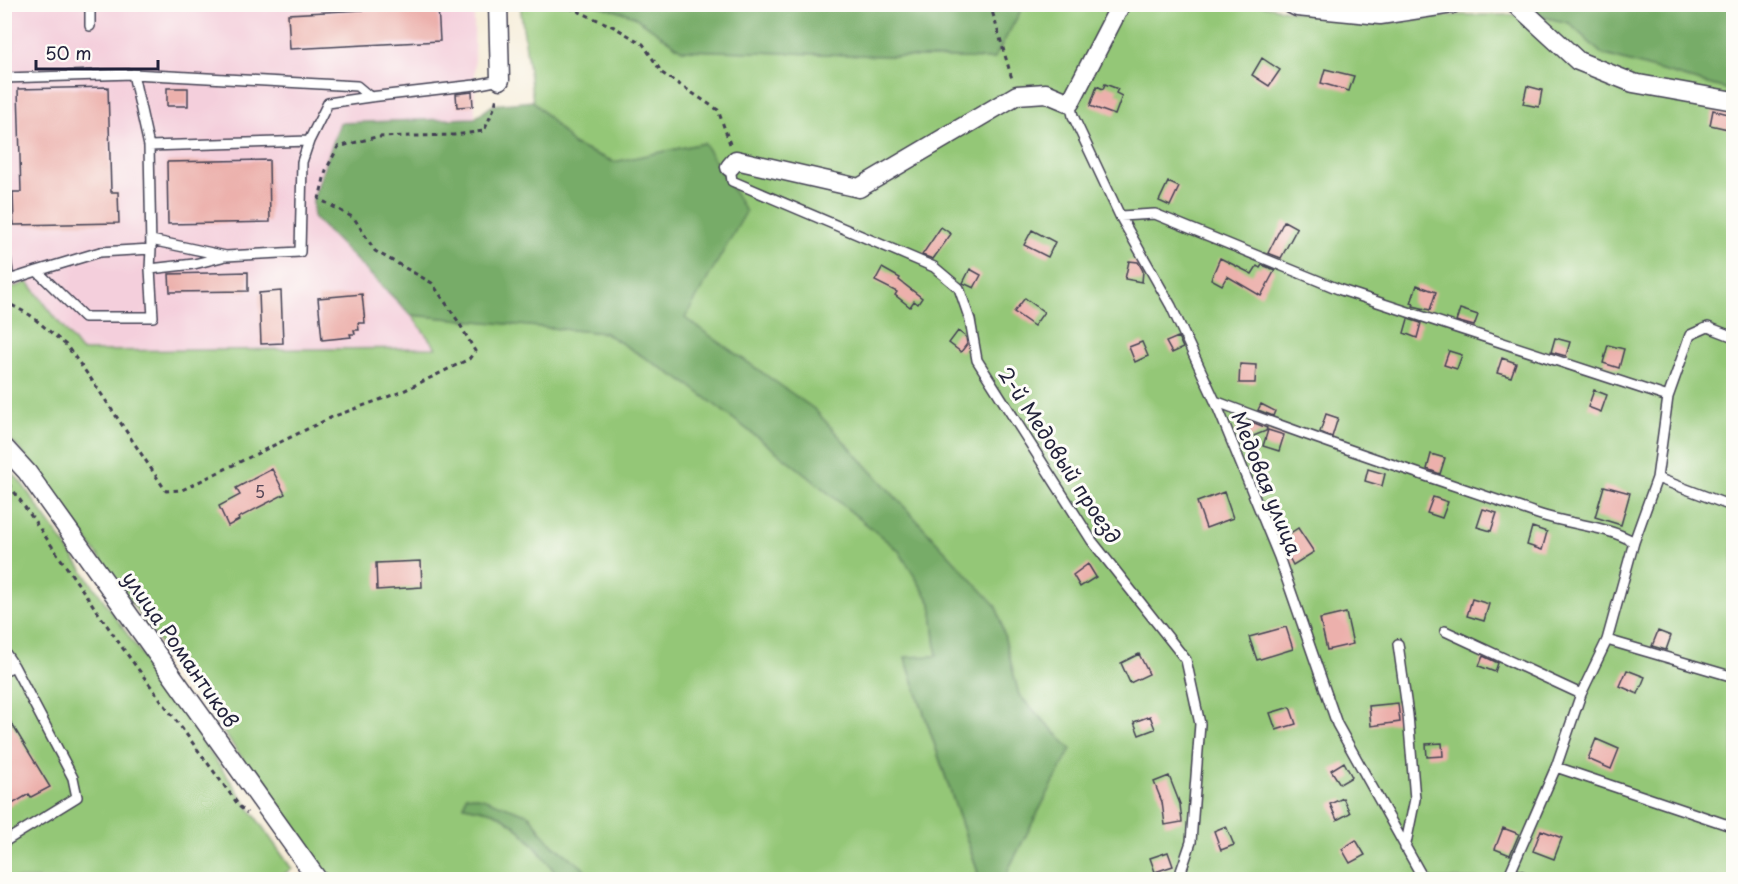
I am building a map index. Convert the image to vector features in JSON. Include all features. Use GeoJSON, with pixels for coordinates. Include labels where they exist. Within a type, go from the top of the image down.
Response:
{"type":"FeatureCollection","features":[{"type":"Feature","properties":{"kind":"street"},"geometry":{"type":"LineString","coordinates":[[498,4],[500,80]]}},
{"type":"Feature","properties":{"kind":"street"},"geometry":{"type":"LineString","coordinates":[[733,164],[859,188],[1017,95],[1046,93],[1070,103],[1121,4]]}},
{"type":"Feature","properties":{"kind":"street"},"geometry":{"type":"LineString","coordinates":[[1291,4],[1297,8],[1380,15],[1452,4]]}},
{"type":"Feature","properties":{"kind":"street"},"geometry":{"type":"LineString","coordinates":[[1516,4],[1578,61],[1633,83],[1734,101]]}},
{"type":"Feature","properties":{"kind":"street","name":"улица Романтиков"},"geometry":{"type":"LineString","coordinates":[[4,447],[27,472],[318,879]]}},
{"type":"Feature","properties":{"kind":"lane"},"geometry":{"type":"LineString","coordinates":[[90,4],[90,26]]}},
{"type":"Feature","properties":{"kind":"lane"},"geometry":{"type":"LineString","coordinates":[[4,78],[133,74],[357,86],[370,97]]}},
{"type":"Feature","properties":{"kind":"lane"},"geometry":{"type":"LineString","coordinates":[[37,271],[84,317],[153,317],[150,269],[149,146],[133,74]]}},
{"type":"Feature","properties":{"kind":"lane"},"geometry":{"type":"LineString","coordinates":[[150,269],[194,264],[226,256],[300,252],[302,162],[309,141],[328,103],[500,80]]}},
{"type":"Feature","properties":{"kind":"lane","name":"Медовая улица"},"geometry":{"type":"LineString","coordinates":[[1070,103],[1073,116],[1120,216],[1171,306],[1215,401],[1279,558],[1337,724],[1424,879]]}},
{"type":"Feature","properties":{"kind":"lane"},"geometry":{"type":"LineString","coordinates":[[149,146],[309,141]]}},
{"type":"Feature","properties":{"kind":"lane","name":"2-й Медовый проезд"},"geometry":{"type":"LineString","coordinates":[[733,164],[732,181],[934,267],[959,288],[970,320],[977,360],[1092,541],[1186,660],[1200,723],[1191,842],[1178,879]]}},
{"type":"Feature","properties":{"kind":"lane"},"geometry":{"type":"LineString","coordinates":[[1120,216],[1155,214],[1341,290],[1668,397]]}},
{"type":"Feature","properties":{"kind":"lane"},"geometry":{"type":"LineString","coordinates":[[4,242],[9,280],[100,252],[151,244],[226,256]]}},
{"type":"Feature","properties":{"kind":"lane"},"geometry":{"type":"LineString","coordinates":[[1533,879],[1509,876],[1556,767],[1581,694],[1607,640],[1634,542],[1657,478],[1668,397],[1690,335],[1708,327],[1734,337]]}},
{"type":"Feature","properties":{"kind":"lane"},"geometry":{"type":"LineString","coordinates":[[1215,401],[1533,513],[1619,533],[1634,542]]}},
{"type":"Feature","properties":{"kind":"lane"},"geometry":{"type":"LineString","coordinates":[[1657,478],[1734,507]]}},
{"type":"Feature","properties":{"kind":"lane"},"geometry":{"type":"LineString","coordinates":[[1445,631],[1581,694]]}},
{"type":"Feature","properties":{"kind":"lane"},"geometry":{"type":"LineString","coordinates":[[1607,640],[1734,677]]}},
{"type":"Feature","properties":{"kind":"lane"},"geometry":{"type":"LineString","coordinates":[[1398,644],[1408,715],[1415,799],[1405,848]]}},
{"type":"Feature","properties":{"kind":"lane"},"geometry":{"type":"LineString","coordinates":[[4,651],[9,668],[73,778],[77,797],[4,842]]}},
{"type":"Feature","properties":{"kind":"lane"},"geometry":{"type":"LineString","coordinates":[[1556,767],[1734,826]]}},
{"type":"Feature","properties":{"kind":"path"},"geometry":{"type":"LineString","coordinates":[[561,4],[614,27],[643,44],[662,73],[718,110],[733,164]]}},
{"type":"Feature","properties":{"kind":"path"},"geometry":{"type":"LineString","coordinates":[[990,4],[1017,95]]}},
{"type":"Feature","properties":{"kind":"path"},"geometry":{"type":"LineString","coordinates":[[4,301],[30,315],[66,345],[166,491],[182,490],[332,417],[401,392],[469,360],[475,351],[458,321],[432,284],[375,251],[354,218],[319,199],[326,170],[338,147],[376,137],[454,135],[484,130],[495,106],[500,80]]}},
{"type":"Feature","properties":{"kind":"path"},"geometry":{"type":"LineString","coordinates":[[4,477],[131,659],[240,807],[249,814]]}},
{"type":"Feature","properties":{"kind":"shaded area"},"geometry":{"type":"Polygon","coordinates":[[[5,4],[12,5],[14,51],[5,51],[5,4]]]}},
{"type":"Feature","properties":{"kind":"shaded area"},"geometry":{"type":"Polygon","coordinates":[[[12,5],[474,5],[475,118],[340,123],[411,315],[437,348],[81,351],[28,282],[5,291],[4,51],[14,51],[12,5]]]}},
{"type":"Feature","properties":{"kind":"green space"},"geometry":{"type":"Polygon","coordinates":[[[520,5],[596,5],[632,15],[682,50],[994,59],[1024,5],[1260,5],[1367,25],[1457,15],[1535,15],[1569,23],[1602,54],[1733,91],[1733,879],[1008,879],[1008,870],[1071,749],[1019,695],[997,607],[814,409],[684,318],[704,143],[615,162],[574,145],[533,101],[520,5]]]}},
{"type":"Feature","properties":{"kind":"green space"},"geometry":{"type":"Polygon","coordinates":[[[596,5],[1024,5],[994,59],[682,50],[632,15],[596,5]]]}},
{"type":"Feature","properties":{"kind":"green space"},"geometry":{"type":"Polygon","coordinates":[[[1538,5],[1733,5],[1733,91],[1602,54],[1569,23],[1535,15],[1538,5]]]}},
{"type":"Feature","properties":{"kind":"green space"},"geometry":{"type":"Polygon","coordinates":[[[533,101],[574,145],[614,162],[704,143],[746,212],[685,318],[814,409],[997,607],[1019,695],[1071,749],[1008,870],[1008,879],[971,879],[978,872],[905,657],[937,656],[931,603],[899,551],[799,469],[689,385],[605,333],[411,315],[313,217],[313,199],[340,123],[475,118],[493,105],[533,101]]]}},
{"type":"Feature","properties":{"kind":"green space"},"geometry":{"type":"Polygon","coordinates":[[[28,282],[81,351],[436,348],[411,315],[605,333],[689,385],[799,469],[899,551],[931,603],[937,656],[905,658],[978,873],[971,880],[592,879],[581,866],[550,842],[529,815],[464,806],[489,811],[507,820],[532,843],[560,879],[328,879],[35,467],[5,433],[4,291],[28,282]]]}},
{"type":"Feature","properties":{"kind":"green space"},"geometry":{"type":"Polygon","coordinates":[[[4,464],[20,481],[292,869],[276,879],[5,879],[4,464]]]}},
{"type":"Feature","properties":{"kind":"green space"},"geometry":{"type":"Polygon","coordinates":[[[466,795],[482,798],[529,815],[549,842],[581,866],[592,879],[560,879],[532,843],[507,820],[489,811],[464,806],[466,795]]]}},
{"type":"Feature","properties":{"kind":"building"},"geometry":{"type":"Polygon","coordinates":[[[438,6],[440,41],[290,49],[288,14],[438,6]]]}},
{"type":"Feature","properties":{"kind":"building"},"geometry":{"type":"Polygon","coordinates":[[[1262,58],[1280,70],[1269,86],[1252,75],[1262,58]]]}},
{"type":"Feature","properties":{"kind":"building"},"geometry":{"type":"Polygon","coordinates":[[[1325,69],[1354,76],[1349,91],[1321,83],[1325,69]]]}},
{"type":"Feature","properties":{"kind":"building"},"geometry":{"type":"Polygon","coordinates":[[[1105,84],[1118,89],[1116,93],[1122,96],[1115,115],[1090,106],[1097,86],[1103,89],[1105,84]]]}},
{"type":"Feature","properties":{"kind":"building"},"geometry":{"type":"Polygon","coordinates":[[[1527,86],[1542,90],[1539,107],[1523,104],[1527,86]]]}},
{"type":"Feature","properties":{"kind":"building"},"geometry":{"type":"Polygon","coordinates":[[[108,87],[111,192],[118,192],[119,223],[14,225],[13,192],[21,192],[18,89],[108,87]]]}},
{"type":"Feature","properties":{"kind":"building"},"geometry":{"type":"Polygon","coordinates":[[[167,88],[188,88],[188,106],[167,106],[167,88]]]}},
{"type":"Feature","properties":{"kind":"building"},"geometry":{"type":"Polygon","coordinates":[[[472,92],[473,106],[457,107],[456,94],[472,92]]]}},
{"type":"Feature","properties":{"kind":"building"},"geometry":{"type":"Polygon","coordinates":[[[1713,110],[1732,115],[1728,129],[1710,125],[1713,110]]]}},
{"type":"Feature","properties":{"kind":"building"},"geometry":{"type":"Polygon","coordinates":[[[269,160],[270,222],[168,224],[167,162],[269,160]]]}},
{"type":"Feature","properties":{"kind":"building"},"geometry":{"type":"Polygon","coordinates":[[[1168,182],[1179,187],[1170,206],[1159,201],[1168,182]]]}},
{"type":"Feature","properties":{"kind":"building"},"geometry":{"type":"Polygon","coordinates":[[[1284,221],[1297,228],[1281,258],[1268,253],[1284,221]]]}},
{"type":"Feature","properties":{"kind":"building"},"geometry":{"type":"Polygon","coordinates":[[[941,227],[951,234],[933,259],[922,255],[941,227]]]}},
{"type":"Feature","properties":{"kind":"building"},"geometry":{"type":"Polygon","coordinates":[[[1032,230],[1055,242],[1048,257],[1024,245],[1032,230]]]}},
{"type":"Feature","properties":{"kind":"building"},"geometry":{"type":"Polygon","coordinates":[[[1220,258],[1252,274],[1257,266],[1260,268],[1262,265],[1275,270],[1261,296],[1227,276],[1222,285],[1211,279],[1220,258]]]}},
{"type":"Feature","properties":{"kind":"building"},"geometry":{"type":"Polygon","coordinates":[[[1129,261],[1138,262],[1143,271],[1142,282],[1125,279],[1129,261]]]}},
{"type":"Feature","properties":{"kind":"building"},"geometry":{"type":"Polygon","coordinates":[[[882,268],[900,278],[899,280],[922,298],[918,304],[914,301],[910,307],[895,295],[897,292],[875,281],[882,268]]]}},
{"type":"Feature","properties":{"kind":"building"},"geometry":{"type":"Polygon","coordinates":[[[970,269],[981,275],[974,288],[963,283],[970,269]]]}},
{"type":"Feature","properties":{"kind":"building"},"geometry":{"type":"Polygon","coordinates":[[[248,272],[248,291],[170,292],[169,274],[248,272]]]}},
{"type":"Feature","properties":{"kind":"building"},"geometry":{"type":"Polygon","coordinates":[[[1417,285],[1436,292],[1430,310],[1413,306],[1414,304],[1411,303],[1417,285]]]}},
{"type":"Feature","properties":{"kind":"building"},"geometry":{"type":"Polygon","coordinates":[[[281,291],[283,343],[261,344],[259,293],[281,291]]]}},
{"type":"Feature","properties":{"kind":"building"},"geometry":{"type":"Polygon","coordinates":[[[362,294],[365,323],[358,323],[359,330],[354,330],[355,334],[350,334],[351,337],[322,340],[318,298],[362,294]]]}},
{"type":"Feature","properties":{"kind":"building"},"geometry":{"type":"Polygon","coordinates":[[[1025,298],[1044,312],[1034,326],[1014,312],[1025,298]]]}},
{"type":"Feature","properties":{"kind":"building"},"geometry":{"type":"Polygon","coordinates":[[[1460,309],[1478,315],[1474,326],[1456,321],[1460,309]]]}},
{"type":"Feature","properties":{"kind":"building"},"geometry":{"type":"Polygon","coordinates":[[[1408,319],[1421,323],[1417,338],[1404,333],[1408,319]]]}},
{"type":"Feature","properties":{"kind":"building"},"geometry":{"type":"Polygon","coordinates":[[[958,331],[966,337],[967,344],[961,352],[949,343],[958,331]]]}},
{"type":"Feature","properties":{"kind":"building"},"geometry":{"type":"Polygon","coordinates":[[[1178,337],[1183,348],[1172,353],[1166,342],[1178,337]]]}},
{"type":"Feature","properties":{"kind":"building"},"geometry":{"type":"Polygon","coordinates":[[[1555,338],[1570,342],[1566,356],[1551,352],[1555,338]]]}},
{"type":"Feature","properties":{"kind":"building"},"geometry":{"type":"Polygon","coordinates":[[[1142,342],[1148,356],[1135,362],[1129,347],[1142,342]]]}},
{"type":"Feature","properties":{"kind":"building"},"geometry":{"type":"Polygon","coordinates":[[[1608,345],[1624,349],[1619,368],[1603,363],[1608,345]]]}},
{"type":"Feature","properties":{"kind":"building"},"geometry":{"type":"Polygon","coordinates":[[[1449,351],[1462,355],[1457,369],[1444,365],[1449,351]]]}},
{"type":"Feature","properties":{"kind":"building"},"geometry":{"type":"Polygon","coordinates":[[[1502,358],[1516,363],[1511,377],[1497,373],[1502,358]]]}},
{"type":"Feature","properties":{"kind":"building"},"geometry":{"type":"Polygon","coordinates":[[[1240,364],[1256,365],[1255,383],[1239,383],[1240,364]]]}},
{"type":"Feature","properties":{"kind":"building"},"geometry":{"type":"Polygon","coordinates":[[[1594,390],[1607,395],[1601,412],[1588,407],[1594,390]]]}},
{"type":"Feature","properties":{"kind":"building"},"geometry":{"type":"Polygon","coordinates":[[[1261,404],[1275,411],[1273,416],[1258,410],[1261,404]]]}},
{"type":"Feature","properties":{"kind":"building"},"geometry":{"type":"Polygon","coordinates":[[[1326,414],[1338,418],[1332,437],[1320,432],[1326,414]]]}},
{"type":"Feature","properties":{"kind":"building"},"geometry":{"type":"Polygon","coordinates":[[[1252,422],[1267,428],[1266,431],[1241,441],[1236,429],[1252,422]]]}},
{"type":"Feature","properties":{"kind":"building"},"geometry":{"type":"Polygon","coordinates":[[[1268,430],[1284,435],[1279,451],[1263,446],[1268,430]]]}},
{"type":"Feature","properties":{"kind":"building"},"geometry":{"type":"Polygon","coordinates":[[[1431,454],[1445,458],[1440,474],[1427,469],[1431,454]]]}},
{"type":"Feature","properties":{"kind":"building"},"geometry":{"type":"Polygon","coordinates":[[[272,469],[285,494],[238,518],[239,520],[228,526],[219,506],[240,495],[236,488],[272,469]]]}},
{"type":"Feature","properties":{"kind":"building"},"geometry":{"type":"Polygon","coordinates":[[[1368,469],[1385,474],[1382,486],[1365,481],[1368,469]]]}},
{"type":"Feature","properties":{"kind":"building"},"geometry":{"type":"Polygon","coordinates":[[[1604,486],[1630,493],[1621,525],[1595,517],[1604,486]]]}},
{"type":"Feature","properties":{"kind":"building"},"geometry":{"type":"Polygon","coordinates":[[[1224,492],[1233,518],[1206,528],[1197,502],[1224,492]]]}},
{"type":"Feature","properties":{"kind":"building"},"geometry":{"type":"Polygon","coordinates":[[[1433,497],[1448,502],[1442,518],[1427,513],[1433,497]]]}},
{"type":"Feature","properties":{"kind":"building"},"geometry":{"type":"Polygon","coordinates":[[[1483,509],[1497,513],[1491,531],[1477,527],[1483,509]]]}},
{"type":"Feature","properties":{"kind":"building"},"geometry":{"type":"Polygon","coordinates":[[[1532,527],[1547,532],[1542,550],[1527,545],[1532,527]]]}},
{"type":"Feature","properties":{"kind":"building"},"geometry":{"type":"Polygon","coordinates":[[[1298,528],[1314,552],[1293,565],[1280,540],[1298,528]]]}},
{"type":"Feature","properties":{"kind":"building"},"geometry":{"type":"Polygon","coordinates":[[[421,561],[422,587],[377,590],[376,563],[421,561]]]}},
{"type":"Feature","properties":{"kind":"building"},"geometry":{"type":"Polygon","coordinates":[[[1088,564],[1096,577],[1080,587],[1073,575],[1088,564]]]}},
{"type":"Feature","properties":{"kind":"building"},"geometry":{"type":"Polygon","coordinates":[[[1472,599],[1489,604],[1484,621],[1467,616],[1472,599]]]}},
{"type":"Feature","properties":{"kind":"building"},"geometry":{"type":"Polygon","coordinates":[[[1346,613],[1353,644],[1327,650],[1320,619],[1346,613]]]}},
{"type":"Feature","properties":{"kind":"building"},"geometry":{"type":"Polygon","coordinates":[[[1286,627],[1293,649],[1257,660],[1249,637],[1286,627]]]}},
{"type":"Feature","properties":{"kind":"building"},"geometry":{"type":"Polygon","coordinates":[[[1658,631],[1671,636],[1666,650],[1652,646],[1658,631]]]}},
{"type":"Feature","properties":{"kind":"building"},"geometry":{"type":"Polygon","coordinates":[[[1139,654],[1149,674],[1130,683],[1121,663],[1139,654]]]}},
{"type":"Feature","properties":{"kind":"building"},"geometry":{"type":"Polygon","coordinates":[[[1483,656],[1498,663],[1495,672],[1479,666],[1483,656]]]}},
{"type":"Feature","properties":{"kind":"building"},"geometry":{"type":"Polygon","coordinates":[[[1627,670],[1645,677],[1638,694],[1620,686],[1627,670]]]}},
{"type":"Feature","properties":{"kind":"building"},"geometry":{"type":"Polygon","coordinates":[[[1398,703],[1400,722],[1371,726],[1369,706],[1398,703]]]}},
{"type":"Feature","properties":{"kind":"building"},"geometry":{"type":"Polygon","coordinates":[[[1290,707],[1296,724],[1276,730],[1270,713],[1290,707]]]}},
{"type":"Feature","properties":{"kind":"building"},"geometry":{"type":"Polygon","coordinates":[[[4,711],[50,787],[31,797],[29,794],[4,809],[4,711]]]}},
{"type":"Feature","properties":{"kind":"building"},"geometry":{"type":"Polygon","coordinates":[[[1150,716],[1155,729],[1139,735],[1134,722],[1150,716]]]}},
{"type":"Feature","properties":{"kind":"building"},"geometry":{"type":"Polygon","coordinates":[[[1596,739],[1619,749],[1611,769],[1588,759],[1596,739]]]}},
{"type":"Feature","properties":{"kind":"building"},"geometry":{"type":"Polygon","coordinates":[[[1442,743],[1443,756],[1427,757],[1426,744],[1442,743]]]}},
{"type":"Feature","properties":{"kind":"building"},"geometry":{"type":"Polygon","coordinates":[[[1344,762],[1352,777],[1340,784],[1331,770],[1344,762]]]}},
{"type":"Feature","properties":{"kind":"building"},"geometry":{"type":"Polygon","coordinates":[[[1169,776],[1180,804],[1182,822],[1165,825],[1162,802],[1154,782],[1169,776]]]}},
{"type":"Feature","properties":{"kind":"building"},"geometry":{"type":"Polygon","coordinates":[[[1343,798],[1350,813],[1337,820],[1330,804],[1343,798]]]}},
{"type":"Feature","properties":{"kind":"building"},"geometry":{"type":"Polygon","coordinates":[[[1226,826],[1234,845],[1221,850],[1214,831],[1226,826]]]}},
{"type":"Feature","properties":{"kind":"building"},"geometry":{"type":"Polygon","coordinates":[[[1503,828],[1519,834],[1510,855],[1495,849],[1503,828]]]}},
{"type":"Feature","properties":{"kind":"building"},"geometry":{"type":"Polygon","coordinates":[[[1541,830],[1562,838],[1554,859],[1533,851],[1541,830]]]}},
{"type":"Feature","properties":{"kind":"building"},"geometry":{"type":"Polygon","coordinates":[[[1356,840],[1365,855],[1350,863],[1342,849],[1356,840]]]}},
{"type":"Feature","properties":{"kind":"building"},"geometry":{"type":"Polygon","coordinates":[[[1168,852],[1173,866],[1155,872],[1150,858],[1168,852]]]}}]}
